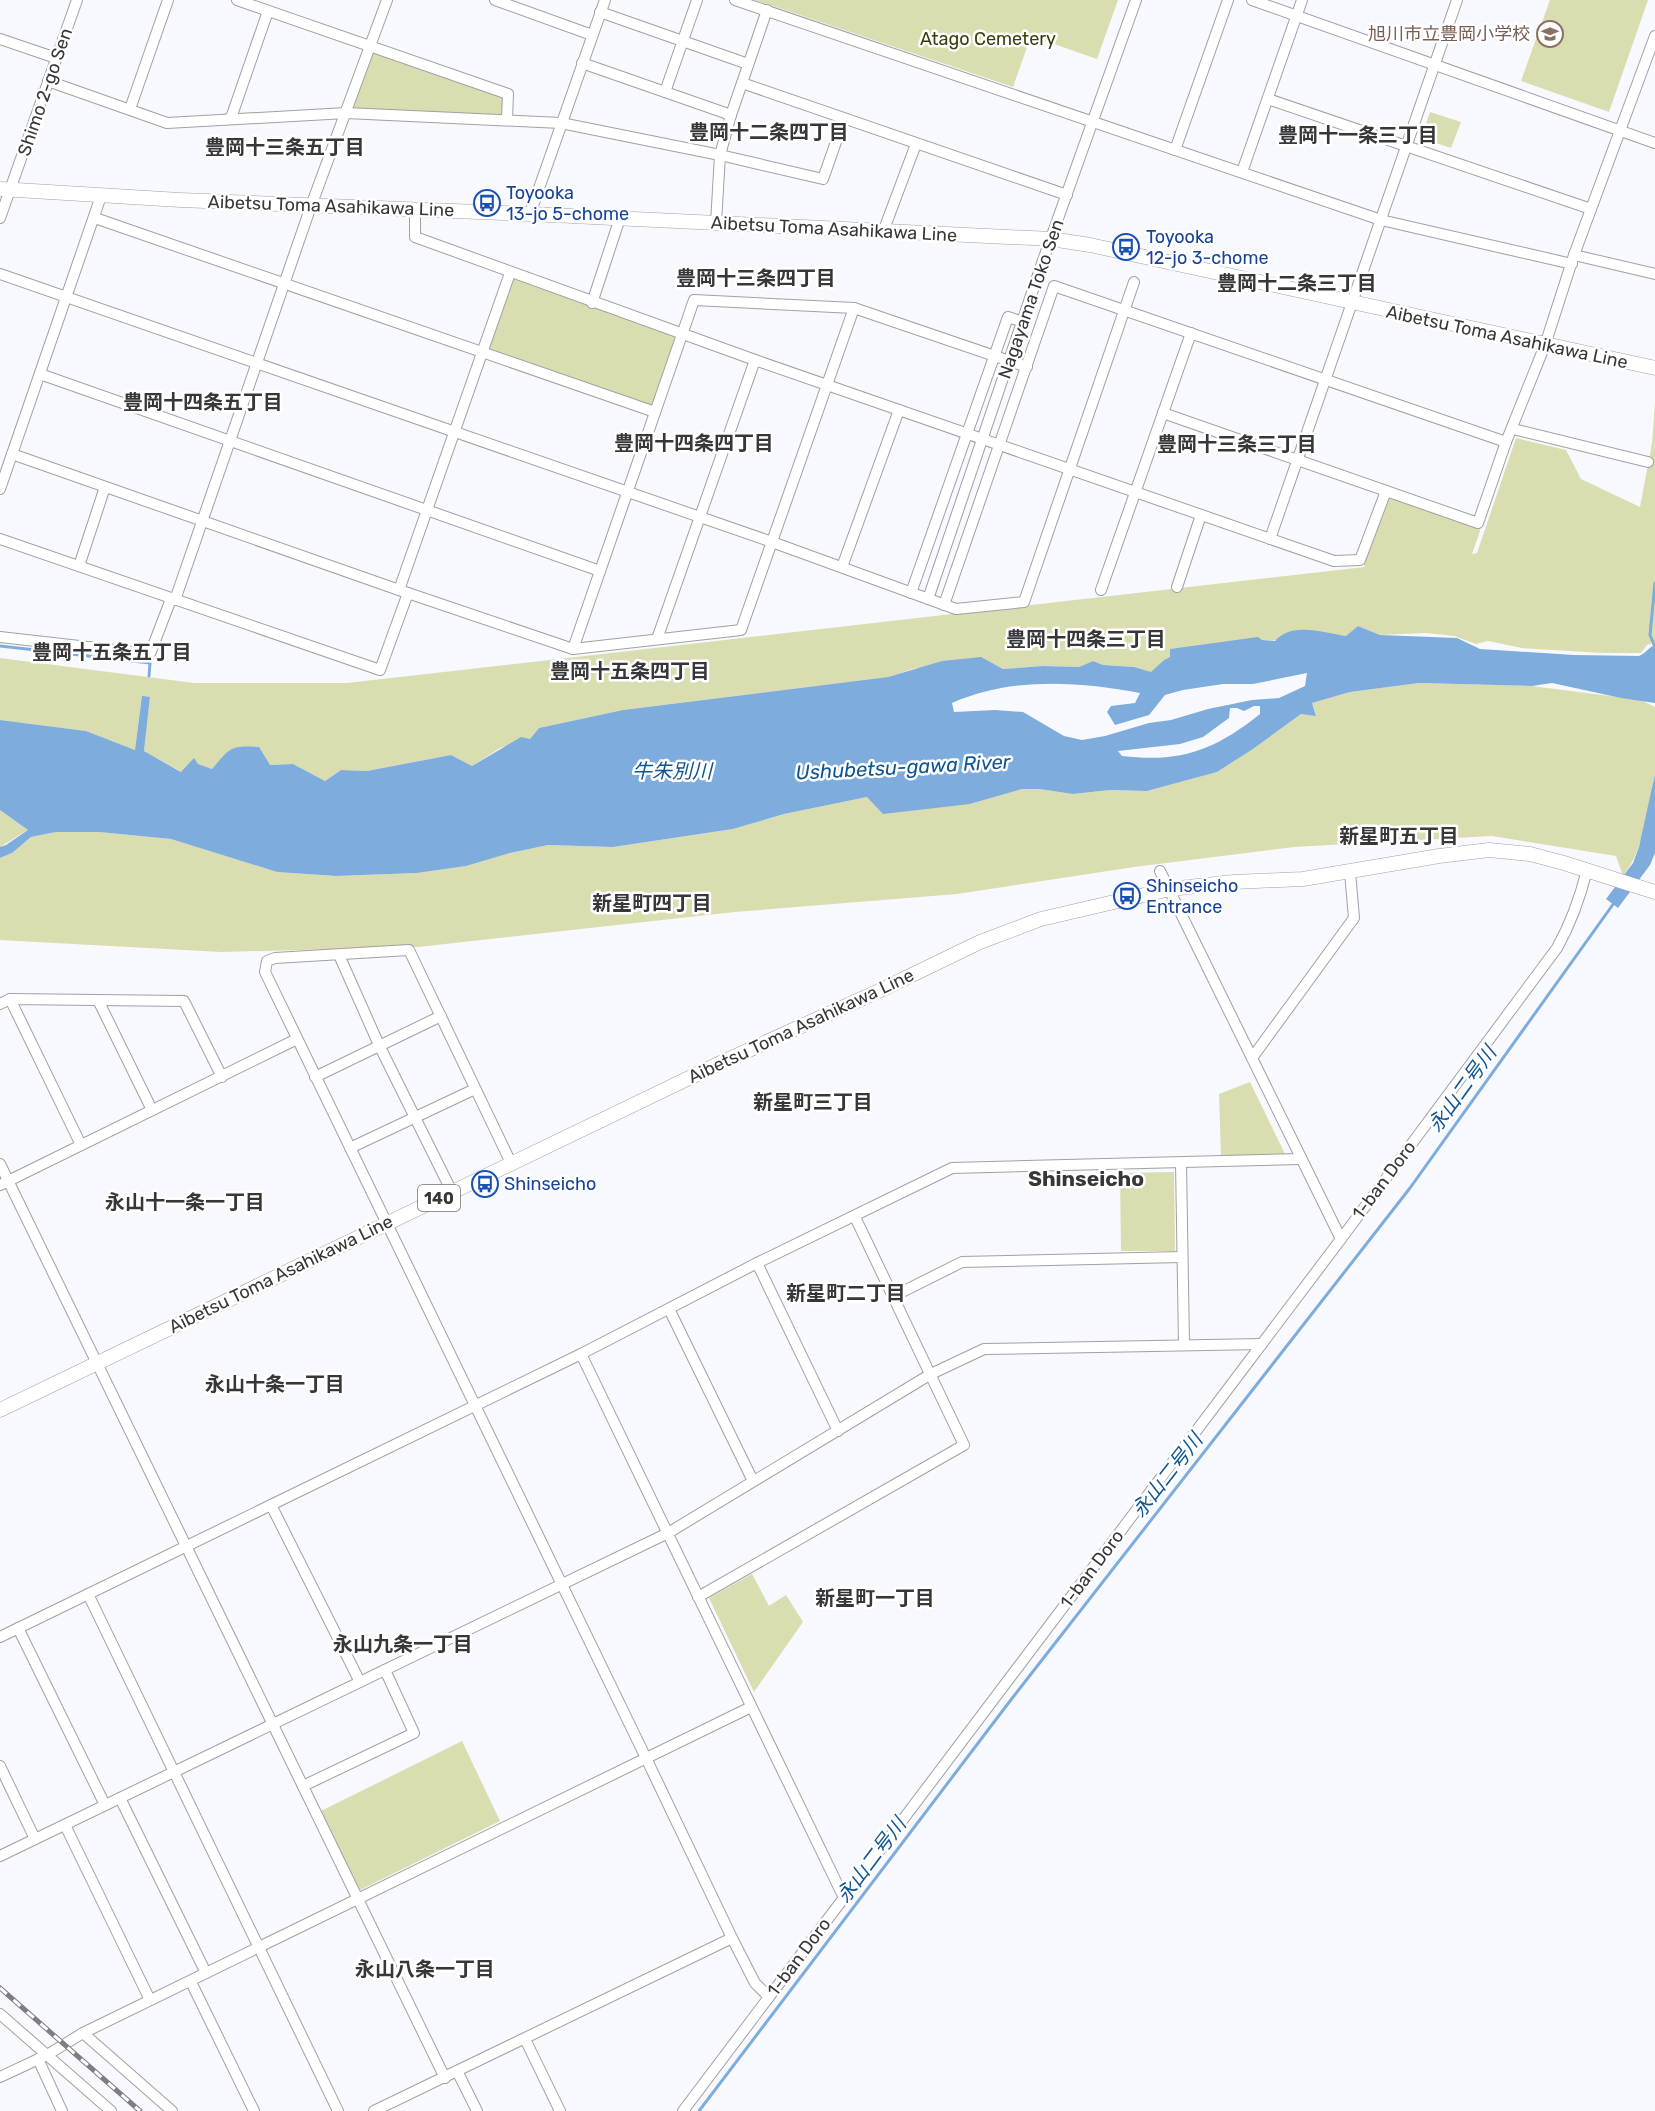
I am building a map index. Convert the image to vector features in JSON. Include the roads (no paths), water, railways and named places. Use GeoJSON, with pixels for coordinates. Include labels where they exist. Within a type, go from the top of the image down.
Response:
{"type":"FeatureCollection","features":[{"type":"Feature","properties":{"kind":"main road","name":"Aibetsu Toma Asahikawa Line"},"geometry":{"type":"LineString","coordinates":[[5,189],[101,196],[1051,239],[1655,369]]}},
{"type":"Feature","properties":{"kind":"main road","name":"Aibetsu Toma Asahikawa Line"},"geometry":{"type":"LineString","coordinates":[[0,1410],[726,1060],[881,990],[980,942],[1041,919],[1170,889],[1234,882],[1304,879],[1439,856],[1489,850],[1530,854],[1649,890]]}},
{"type":"Feature","properties":{"kind":"street","name":"Shimo 2-go Sen"},"geometry":{"type":"LineString","coordinates":[[0,218],[5,189],[48,81],[76,0]]}},
{"type":"Feature","properties":{"kind":"street"},"geometry":{"type":"LineString","coordinates":[[130,109],[168,0]]}},
{"type":"Feature","properties":{"kind":"street"},"geometry":{"type":"LineString","coordinates":[[237,0],[508,94],[507,119]]}},
{"type":"Feature","properties":{"kind":"street"},"geometry":{"type":"LineString","coordinates":[[0,638],[150,654],[173,600],[202,520],[311,206],[387,0]]}},
{"type":"Feature","properties":{"kind":"street"},"geometry":{"type":"LineString","coordinates":[[495,0],[592,35]]}},
{"type":"Feature","properties":{"kind":"street"},"geometry":{"type":"LineString","coordinates":[[530,214],[604,0]]}},
{"type":"Feature","properties":{"kind":"street"},"geometry":{"type":"LineString","coordinates":[[665,92],[697,0]]}},
{"type":"Feature","properties":{"kind":"street"},"geometry":{"type":"LineString","coordinates":[[735,0],[1381,220],[1573,260],[1655,274]]}},
{"type":"Feature","properties":{"kind":"street","name":"Nagayama Toko Sen"},"geometry":{"type":"LineString","coordinates":[[928,598],[1136,0]]}},
{"type":"Feature","properties":{"kind":"street"},"geometry":{"type":"LineString","coordinates":[[1175,150],[1228,0]]}},
{"type":"Feature","properties":{"kind":"street"},"geometry":{"type":"LineString","coordinates":[[1252,0],[1655,143]]}},
{"type":"Feature","properties":{"kind":"street"},"geometry":{"type":"LineString","coordinates":[[1242,172],[1302,0]]}},
{"type":"Feature","properties":{"kind":"street"},"geometry":{"type":"LineString","coordinates":[[1270,539],[1457,0]]}},
{"type":"Feature","properties":{"kind":"street"},"geometry":{"type":"LineString","coordinates":[[716,223],[720,155],[731,115],[767,10]]}},
{"type":"Feature","properties":{"kind":"street"},"geometry":{"type":"LineString","coordinates":[[231,118],[268,11]]}},
{"type":"Feature","properties":{"kind":"street"},"geometry":{"type":"LineString","coordinates":[[600,12],[748,64]]}},
{"type":"Feature","properties":{"kind":"street"},"geometry":{"type":"LineString","coordinates":[[1163,413],[1478,523],[1506,442],[1545,345],[1591,209],[1655,36]]}},
{"type":"Feature","properties":{"kind":"street"},"geometry":{"type":"LineString","coordinates":[[0,39],[56,58]]}},
{"type":"Feature","properties":{"kind":"street"},"geometry":{"type":"LineString","coordinates":[[582,63],[731,115]]}},
{"type":"Feature","properties":{"kind":"street"},"geometry":{"type":"LineString","coordinates":[[48,81],[167,123],[346,113],[561,123],[823,178],[844,119]]}},
{"type":"Feature","properties":{"kind":"street"},"geometry":{"type":"LineString","coordinates":[[742,83],[1067,195]]}},
{"type":"Feature","properties":{"kind":"street"},"geometry":{"type":"LineString","coordinates":[[1268,99],[1591,209]]}},
{"type":"Feature","properties":{"kind":"street"},"geometry":{"type":"LineString","coordinates":[[883,232],[916,144]]}},
{"type":"Feature","properties":{"kind":"street"},"geometry":{"type":"LineString","coordinates":[[0,489],[101,196]]}},
{"type":"Feature","properties":{"kind":"street"},"geometry":{"type":"LineString","coordinates":[[415,210],[415,237],[592,303],[1334,561],[1360,560],[1386,491]]}},
{"type":"Feature","properties":{"kind":"street"},"geometry":{"type":"LineString","coordinates":[[95,218],[655,411]]}},
{"type":"Feature","properties":{"kind":"street"},"geometry":{"type":"LineString","coordinates":[[592,303],[620,218]]}},
{"type":"Feature","properties":{"kind":"street"},"geometry":{"type":"LineString","coordinates":[[0,539],[380,670],[427,510],[510,273]]}},
{"type":"Feature","properties":{"kind":"street"},"geometry":{"type":"LineString","coordinates":[[0,274],[772,542],[956,609],[1024,602],[1134,282]]}},
{"type":"Feature","properties":{"kind":"street"},"geometry":{"type":"LineString","coordinates":[[944,604],[1054,285],[1506,442]]}},
{"type":"Feature","properties":{"kind":"street"},"geometry":{"type":"LineString","coordinates":[[573,649],[694,300],[854,308],[1027,367]]}},
{"type":"Feature","properties":{"kind":"street"},"geometry":{"type":"LineString","coordinates":[[12,454],[573,649],[741,630],[854,308]]}},
{"type":"Feature","properties":{"kind":"street"},"geometry":{"type":"LineString","coordinates":[[911,593],[1008,317],[1023,322]]}},
{"type":"Feature","properties":{"kind":"street"},"geometry":{"type":"LineString","coordinates":[[1101,590],[1191,333]]}},
{"type":"Feature","properties":{"kind":"street"},"geometry":{"type":"LineString","coordinates":[[657,639],[755,360]]}},
{"type":"Feature","properties":{"kind":"street"},"geometry":{"type":"LineString","coordinates":[[40,374],[600,570]]}},
{"type":"Feature","properties":{"kind":"street"},"geometry":{"type":"LineString","coordinates":[[842,567],[899,410]]}},
{"type":"Feature","properties":{"kind":"street"},"geometry":{"type":"LineString","coordinates":[[1513,429],[1648,462]]}},
{"type":"Feature","properties":{"kind":"street"},"geometry":{"type":"LineString","coordinates":[[79,566],[105,487]]}},
{"type":"Feature","properties":{"kind":"street"},"geometry":{"type":"LineString","coordinates":[[939,514],[971,525]]}},
{"type":"Feature","properties":{"kind":"street"},"geometry":{"type":"LineString","coordinates":[[1177,587],[1201,515]]}},
{"type":"Feature","properties":{"kind":"street","name":"1-ban Doro"},"geometry":{"type":"LineString","coordinates":[[683,2111],[1341,1239],[1557,948],[1568,928],[1587,870]]}},
{"type":"Feature","properties":{"kind":"street"},"geometry":{"type":"LineString","coordinates":[[1160,871],[1341,1239]]}},
{"type":"Feature","properties":{"kind":"street"},"geometry":{"type":"LineString","coordinates":[[1252,1058],[1354,918],[1350,872]]}},
{"type":"Feature","properties":{"kind":"street"},"geometry":{"type":"LineString","coordinates":[[511,1163],[409,950],[274,958],[267,962],[265,972],[315,1077],[732,1938],[755,1983],[769,1997]]}},
{"type":"Feature","properties":{"kind":"street"},"geometry":{"type":"LineString","coordinates":[[339,955],[379,1045],[452,1192]]}},
{"type":"Feature","properties":{"kind":"street"},"geometry":{"type":"LineString","coordinates":[[81,1145],[5,1002],[98,999],[184,1001],[222,1077]]}},
{"type":"Feature","properties":{"kind":"street"},"geometry":{"type":"LineString","coordinates":[[98,999],[152,1110]]}},
{"type":"Feature","properties":{"kind":"street"},"geometry":{"type":"LineString","coordinates":[[315,1077],[441,1016]]}},
{"type":"Feature","properties":{"kind":"street"},"geometry":{"type":"LineString","coordinates":[[4,1183],[297,1039]]}},
{"type":"Feature","properties":{"kind":"street"},"geometry":{"type":"LineString","coordinates":[[350,1148],[475,1089]]}},
{"type":"Feature","properties":{"kind":"street"},"geometry":{"type":"LineString","coordinates":[[0,1636],[581,1354],[757,1263],[952,1168],[1300,1159]]}},
{"type":"Feature","properties":{"kind":"street"},"geometry":{"type":"LineString","coordinates":[[1181,1163],[1184,1344]]}},
{"type":"Feature","properties":{"kind":"street"},"geometry":{"type":"LineString","coordinates":[[0,1164],[4,1183],[97,1362],[445,2078]]}},
{"type":"Feature","properties":{"kind":"street"},"geometry":{"type":"LineString","coordinates":[[698,1597],[964,1445],[855,1217]]}},
{"type":"Feature","properties":{"kind":"street"},"geometry":{"type":"LineString","coordinates":[[894,1296],[962,1262],[1182,1257]]}},
{"type":"Feature","properties":{"kind":"street"},"geometry":{"type":"LineString","coordinates":[[757,1263],[838,1431]]}},
{"type":"Feature","properties":{"kind":"street"},"geometry":{"type":"LineString","coordinates":[[669,1309],[753,1481]]}},
{"type":"Feature","properties":{"kind":"street"},"geometry":{"type":"LineString","coordinates":[[0,1856],[668,1533],[931,1374],[984,1349],[1262,1344]]}},
{"type":"Feature","properties":{"kind":"street"},"geometry":{"type":"LineString","coordinates":[[581,1354],[844,1898]]}},
{"type":"Feature","properties":{"kind":"street"},"geometry":{"type":"LineString","coordinates":[[271,1505],[360,1682]]}},
{"type":"Feature","properties":{"kind":"street"},"geometry":{"type":"LineString","coordinates":[[88,1594],[339,2111]]}},
{"type":"Feature","properties":{"kind":"street"},"geometry":{"type":"LineString","coordinates":[[18,1628],[105,1805]]}},
{"type":"Feature","properties":{"kind":"street"},"geometry":{"type":"LineString","coordinates":[[303,1786],[414,1732],[385,1670]]}},
{"type":"Feature","properties":{"kind":"street"},"geometry":{"type":"LineString","coordinates":[[0,2078],[43,2057],[83,2033],[751,1707]]}},
{"type":"Feature","properties":{"kind":"street"},"geometry":{"type":"LineString","coordinates":[[0,1766],[35,1839]]}},
{"type":"Feature","properties":{"kind":"street"},"geometry":{"type":"LineString","coordinates":[[120,1798],[206,1973]]}},
{"type":"Feature","properties":{"kind":"street"},"geometry":{"type":"LineString","coordinates":[[65,1825],[150,2000]]}},
{"type":"Feature","properties":{"kind":"street"},"geometry":{"type":"LineString","coordinates":[[375,2111],[732,1938]]}},
{"type":"Feature","properties":{"kind":"street"},"geometry":{"type":"LineString","coordinates":[[191,1982],[255,2111]]}},
{"type":"Feature","properties":{"kind":"street"},"geometry":{"type":"LineString","coordinates":[[0,2014],[43,2057],[111,2111]]}},
{"type":"Feature","properties":{"kind":"street"},"geometry":{"type":"LineString","coordinates":[[83,2033],[172,2111]]}},
{"type":"Feature","properties":{"kind":"street"},"geometry":{"type":"LineString","coordinates":[[525,2039],[560,2111]]}},
{"type":"Feature","properties":{"kind":"street"},"geometry":{"type":"LineString","coordinates":[[43,2057],[62,2111]]}},
{"type":"Feature","properties":{"kind":"street"},"geometry":{"type":"LineString","coordinates":[[458,2071],[477,2111]]}},
{"type":"Feature","properties":{"kind":"water","name":"牛朱別川"},"geometry":{"type":"Polygon","coordinates":[[[1358,626],[1380,635],[1457,638],[1480,649],[1574,655],[1639,656],[1655,645],[1655,703],[1552,683],[1532,686],[1419,683],[1350,692],[1312,703],[1316,716],[1301,714],[1217,772],[1147,791],[1110,790],[1073,794],[1022,789],[970,804],[883,814],[867,797],[784,814],[733,829],[613,847],[548,845],[466,866],[417,873],[336,876],[277,872],[171,839],[99,832],[56,832],[31,837],[12,853],[0,858],[0,847],[28,830],[0,810],[0,720],[86,731],[135,750],[142,696],[150,697],[144,751],[181,772],[194,758],[198,764],[212,769],[231,749],[259,747],[270,765],[293,764],[325,781],[341,770],[367,771],[451,755],[472,766],[521,737],[530,739],[539,728],[623,710],[888,677],[942,661],[981,657],[1003,669],[1043,666],[1079,667],[1093,661],[1103,665],[1134,667],[1151,672],[1170,657],[1170,649],[1258,637],[1262,640],[1275,641],[1290,631],[1299,630],[1346,636],[1358,626]],[[1307,673],[1253,684],[1223,684],[1183,690],[1165,695],[1149,715],[1115,725],[1107,712],[1111,706],[1135,703],[1140,693],[1068,684],[1021,685],[974,695],[952,703],[954,712],[995,710],[1023,712],[1064,736],[1082,740],[1149,723],[1171,720],[1208,709],[1252,700],[1279,698],[1305,686],[1307,673]],[[1260,706],[1244,711],[1230,708],[1229,718],[1203,737],[1180,744],[1118,751],[1122,756],[1143,758],[1180,755],[1196,751],[1228,737],[1260,714],[1260,706]]]}},
{"type":"Feature","properties":{"kind":"water"},"geometry":{"type":"Polygon","coordinates":[[[1655,774],[1655,853],[1650,865],[1618,908],[1606,899],[1633,863],[1639,847],[1655,774]]]}},
{"type":"Feature","properties":{"kind":"waterway"},"geometry":{"type":"LineString","coordinates":[[1655,583],[1650,635],[1655,647]]}},
{"type":"Feature","properties":{"kind":"waterway"},"geometry":{"type":"LineString","coordinates":[[0,646],[150,663],[149,676]]}},
{"type":"Feature","properties":{"kind":"waterway","name":"永山二号川"},"geometry":{"type":"LineString","coordinates":[[699,2111],[1010,1701],[1410,1188],[1614,903]]}},
{"type":"Feature","properties":{"kind":"railway"},"geometry":{"type":"LineString","coordinates":[[0,1988],[140,2111]]}},
{"type":"Feature","properties":{"kind":"place","name":"旭川市立豊岡小学校"},"geometry":{"type":"Point","coordinates":[1550,34]}},
{"type":"Feature","properties":{"kind":"place","name":"Toyooka 13-jo 5-chome"},"geometry":{"type":"Point","coordinates":[487,203]}},
{"type":"Feature","properties":{"kind":"place","name":"Toyooka 12-jo 3-chome"},"geometry":{"type":"Point","coordinates":[1126,247]}},
{"type":"Feature","properties":{"kind":"place","name":"Shinseicho Entrance"},"geometry":{"type":"Point","coordinates":[1127,896]}},
{"type":"Feature","properties":{"kind":"place","name":"Shinseicho"},"geometry":{"type":"Point","coordinates":[485,1184]}},
{"type":"Feature","properties":{"kind":"district","name":"豊岡十二条四丁目"},"geometry":{"type":"Point","coordinates":[769,132]}},
{"type":"Feature","properties":{"kind":"district","name":"豊岡十一条三丁目"},"geometry":{"type":"Point","coordinates":[1358,135]}},
{"type":"Feature","properties":{"kind":"district","name":"豊岡十三条五丁目"},"geometry":{"type":"Point","coordinates":[285,147]}},
{"type":"Feature","properties":{"kind":"district","name":"豊岡十三条四丁目"},"geometry":{"type":"Point","coordinates":[756,278]}},
{"type":"Feature","properties":{"kind":"district","name":"豊岡十二条三丁目"},"geometry":{"type":"Point","coordinates":[1297,283]}},
{"type":"Feature","properties":{"kind":"district","name":"豊岡十四条五丁目"},"geometry":{"type":"Point","coordinates":[203,402]}},
{"type":"Feature","properties":{"kind":"district","name":"豊岡十四条四丁目"},"geometry":{"type":"Point","coordinates":[694,443]}},
{"type":"Feature","properties":{"kind":"district","name":"豊岡十三条三丁目"},"geometry":{"type":"Point","coordinates":[1237,444]}},
{"type":"Feature","properties":{"kind":"district","name":"豊岡十四条三丁目"},"geometry":{"type":"Point","coordinates":[1086,639]}},
{"type":"Feature","properties":{"kind":"district","name":"豊岡十五条五丁目"},"geometry":{"type":"Point","coordinates":[112,652]}},
{"type":"Feature","properties":{"kind":"district","name":"豊岡十五条四丁目"},"geometry":{"type":"Point","coordinates":[630,671]}},
{"type":"Feature","properties":{"kind":"district","name":"新星町五丁目"},"geometry":{"type":"Point","coordinates":[1399,836]}},
{"type":"Feature","properties":{"kind":"district","name":"新星町四丁目"},"geometry":{"type":"Point","coordinates":[652,903]}},
{"type":"Feature","properties":{"kind":"district","name":"新星町三丁目"},"geometry":{"type":"Point","coordinates":[813,1102]}},
{"type":"Feature","properties":{"kind":"district","name":"Shinseicho"},"geometry":{"type":"Point","coordinates":[1086,1178]}},
{"type":"Feature","properties":{"kind":"district","name":"永山十一条一丁目"},"geometry":{"type":"Point","coordinates":[185,1202]}},
{"type":"Feature","properties":{"kind":"district","name":"新星町二丁目"},"geometry":{"type":"Point","coordinates":[846,1293]}},
{"type":"Feature","properties":{"kind":"district","name":"永山十条一丁目"},"geometry":{"type":"Point","coordinates":[275,1384]}},
{"type":"Feature","properties":{"kind":"district","name":"新星町一丁目"},"geometry":{"type":"Point","coordinates":[875,1598]}},
{"type":"Feature","properties":{"kind":"district","name":"永山九条一丁目"},"geometry":{"type":"Point","coordinates":[403,1644]}},
{"type":"Feature","properties":{"kind":"district","name":"永山八条一丁目"},"geometry":{"type":"Point","coordinates":[425,1969]}},
{"type":"Feature","properties":{"kind":"park label","name":"Atago Cemetery"},"geometry":{"type":"Point","coordinates":[988,39]}},
{"type":"Feature","properties":{"kind":"water label","name":"Ushubetsu-gawa River"},"geometry":{"type":"Point","coordinates":[903,767]}}]}
